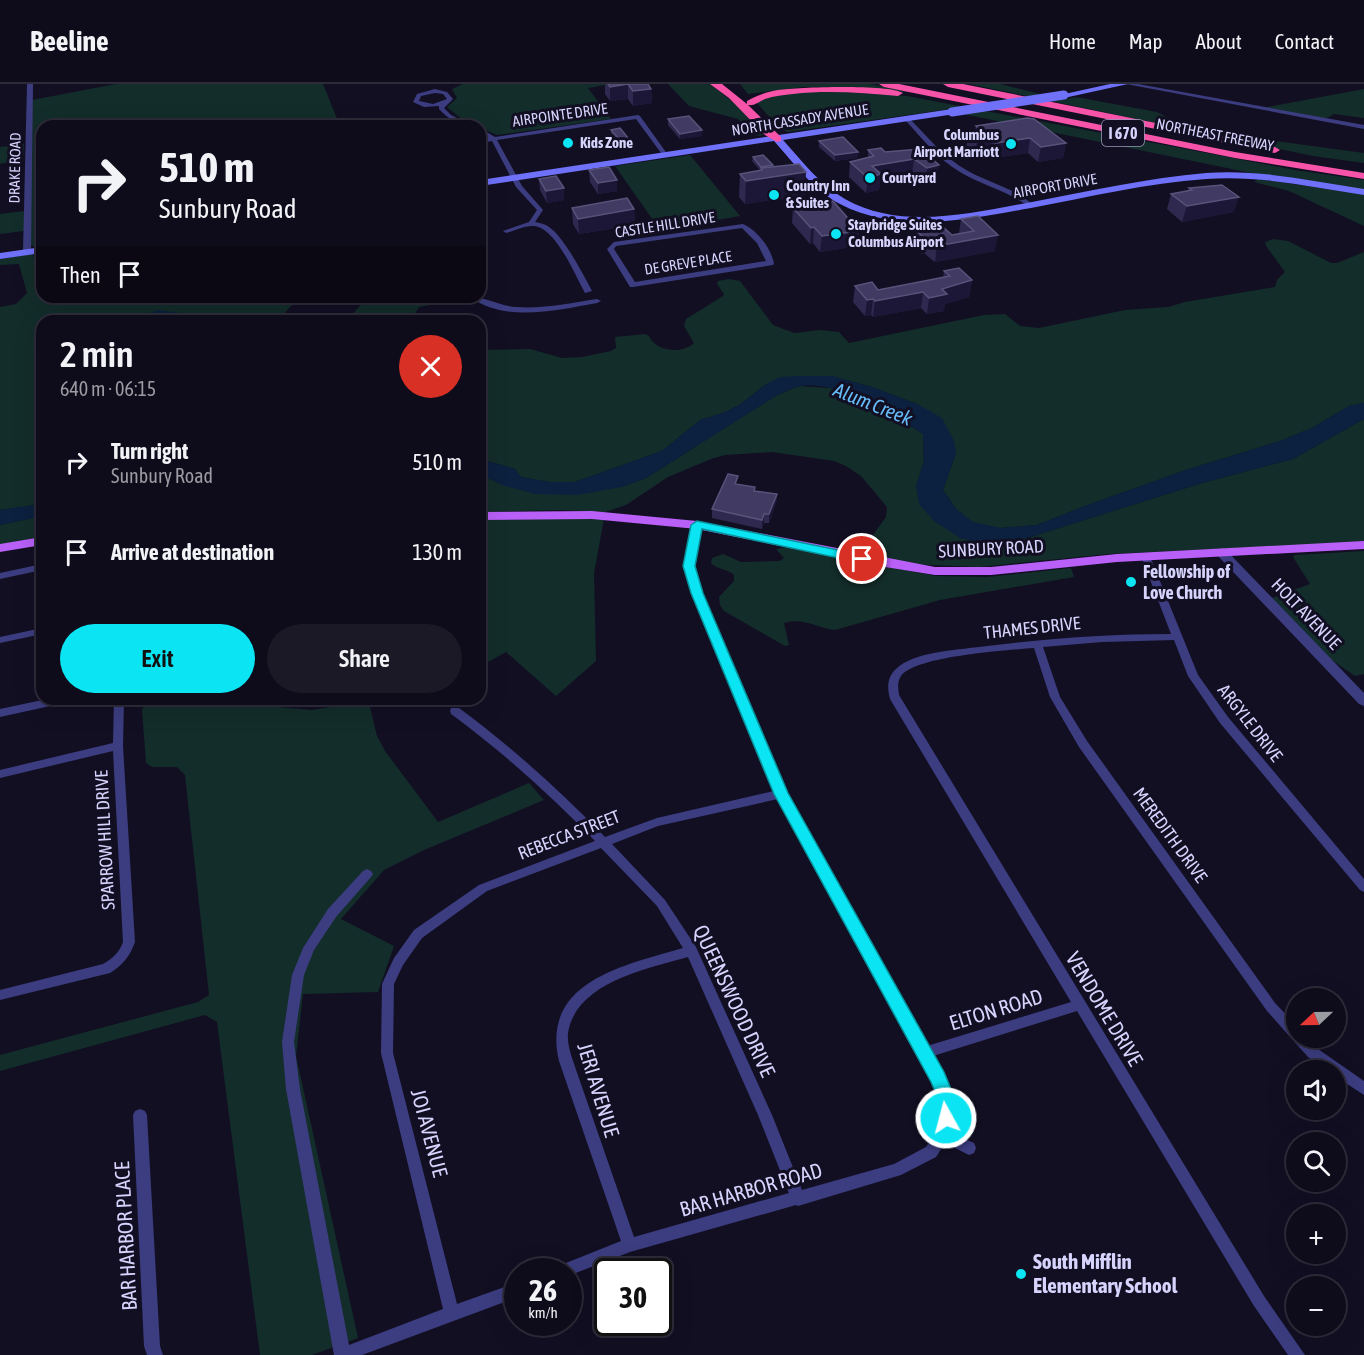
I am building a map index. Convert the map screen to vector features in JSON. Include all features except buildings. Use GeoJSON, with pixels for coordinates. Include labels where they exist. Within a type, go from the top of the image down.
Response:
{"type":"FeatureCollection","features":[{"type":"Feature","properties":{"kind":"highway"},"geometry":{"type":"LineString","coordinates":[[716,84],[745,107],[767,131],[777,138]]}},
{"type":"Feature","properties":{"kind":"highway"},"geometry":{"type":"LineString","coordinates":[[734,84],[776,133],[777,138]]}},
{"type":"Feature","properties":{"kind":"highway","name":"NORTHEAST FREEWAY"},"geometry":{"type":"LineString","coordinates":[[884,84],[1235,155],[1364,176]]}},
{"type":"Feature","properties":{"kind":"highway","name":"NORTHEAST FREEWAY"},"geometry":{"type":"LineString","coordinates":[[921,84],[1279,156],[1364,167]]}},
{"type":"Feature","properties":{"kind":"highway"},"geometry":{"type":"LineString","coordinates":[[948,84],[1350,165]]}},
{"type":"Feature","properties":{"kind":"highway"},"geometry":{"type":"LineString","coordinates":[[962,84],[999,94]]}},
{"type":"Feature","properties":{"kind":"highway"},"geometry":{"type":"LineString","coordinates":[[751,103],[758,95],[765,92],[810,88],[876,90],[1019,111]]}},
{"type":"Feature","properties":{"kind":"main road","name":"NORTH CASSADY AVENUE"},"geometry":{"type":"LineString","coordinates":[[486,182],[1124,84]]}},
{"type":"Feature","properties":{"kind":"main road","name":"AIRPORT DRIVE"},"geometry":{"type":"LineString","coordinates":[[777,138],[832,195],[854,207],[881,215],[915,219],[945,219],[1199,176],[1224,174],[1260,176],[1364,192]]}},
{"type":"Feature","properties":{"kind":"main road"},"geometry":{"type":"LineString","coordinates":[[0,256],[36,251]]}},
{"type":"Feature","properties":{"kind":"main road","name":"SUNBURY ROAD"},"geometry":{"type":"LineString","coordinates":[[486,516],[592,515],[697,525],[935,571],[991,571],[1146,556],[1364,545]]}},
{"type":"Feature","properties":{"kind":"main road"},"geometry":{"type":"LineString","coordinates":[[0,548],[36,542]]}},
{"type":"Feature","properties":{"kind":"street","name":"DRAKE ROAD"},"geometry":{"type":"LineString","coordinates":[[27,252],[30,84]]}},
{"type":"Feature","properties":{"kind":"street"},"geometry":{"type":"LineString","coordinates":[[1129,84],[1364,127]]}},
{"type":"Feature","properties":{"kind":"street"},"geometry":{"type":"LineString","coordinates":[[444,103],[428,106],[418,104],[415,99],[424,93],[440,92],[450,97],[441,108],[457,120]]}},
{"type":"Feature","properties":{"kind":"street"},"geometry":{"type":"LineString","coordinates":[[428,106],[445,120]]}},
{"type":"Feature","properties":{"kind":"street","name":"AIRPOINTE DRIVE"},"geometry":{"type":"LineString","coordinates":[[486,138],[638,117],[666,156]]}},
{"type":"Feature","properties":{"kind":"street"},"geometry":{"type":"LineString","coordinates":[[907,119],[961,170],[1014,193],[1030,205]]}},
{"type":"Feature","properties":{"kind":"street"},"geometry":{"type":"LineString","coordinates":[[486,138],[511,178],[516,194],[532,211],[537,213],[531,223]]}},
{"type":"Feature","properties":{"kind":"street"},"geometry":{"type":"LineString","coordinates":[[506,231],[531,223],[545,227],[553,234],[565,255],[579,272],[588,291]]}},
{"type":"Feature","properties":{"kind":"street","name":"CASTLE HILL DRIVE"},"geometry":{"type":"LineString","coordinates":[[619,265],[610,249],[614,244],[743,226],[750,230],[769,256],[771,263]]}},
{"type":"Feature","properties":{"kind":"street","name":"DE GREVE PLACE"},"geometry":{"type":"LineString","coordinates":[[619,265],[633,285],[771,263]]}},
{"type":"Feature","properties":{"kind":"street"},"geometry":{"type":"LineString","coordinates":[[486,302],[504,309],[530,310],[597,301]]}},
{"type":"Feature","properties":{"kind":"street"},"geometry":{"type":"LineString","coordinates":[[697,525],[689,566],[697,593],[781,794],[925,1053],[947,1101],[942,1135],[969,1148]]}},
{"type":"Feature","properties":{"kind":"street","name":"HOLT AVENUE"},"geometry":{"type":"LineString","coordinates":[[1221,552],[1364,701]]}},
{"type":"Feature","properties":{"kind":"street","name":"ARGYLE DRIVE"},"geometry":{"type":"LineString","coordinates":[[1146,556],[1193,676],[1224,720],[1364,887]]}},
{"type":"Feature","properties":{"kind":"street"},"geometry":{"type":"LineString","coordinates":[[0,576],[36,568]]}},
{"type":"Feature","properties":{"kind":"street"},"geometry":{"type":"LineString","coordinates":[[0,640],[36,633]]}},
{"type":"Feature","properties":{"kind":"street","name":"THAMES DRIVE"},"geometry":{"type":"LineString","coordinates":[[895,677],[903,668],[952,654],[1037,643],[1123,637],[1178,637]]}},
{"type":"Feature","properties":{"kind":"street","name":"MEREDITH DRIVE"},"geometry":{"type":"LineString","coordinates":[[1037,643],[1055,697],[1083,744],[1271,1007],[1286,1023]]}},
{"type":"Feature","properties":{"kind":"street","name":"VENDOME DRIVE"},"geometry":{"type":"LineString","coordinates":[[895,677],[892,688],[895,699],[1259,1301],[1297,1355]]}},
{"type":"Feature","properties":{"kind":"street"},"geometry":{"type":"LineString","coordinates":[[0,713],[37,705]]}},
{"type":"Feature","properties":{"kind":"street","name":"SPARROW HILL DRIVE"},"geometry":{"type":"LineString","coordinates":[[0,995],[106,969],[118,962],[126,952],[129,942],[118,746],[119,705]]}},
{"type":"Feature","properties":{"kind":"street","name":"QUEENSWOOD DRIVE"},"geometry":{"type":"LineString","coordinates":[[455,711],[496,740],[536,774],[661,903],[684,935],[781,1152],[798,1199]]}},
{"type":"Feature","properties":{"kind":"street"},"geometry":{"type":"LineString","coordinates":[[0,774],[118,746]]}},
{"type":"Feature","properties":{"kind":"street","name":"REBECCA STREET"},"geometry":{"type":"LineString","coordinates":[[398,962],[418,934],[483,888],[657,822],[781,794]]}},
{"type":"Feature","properties":{"kind":"street"},"geometry":{"type":"LineString","coordinates":[[367,874],[332,913],[309,948],[298,975],[288,1042],[293,1089],[342,1355],[504,1294]]}},
{"type":"Feature","properties":{"kind":"street","name":"JERI AVENUE"},"geometry":{"type":"LineString","coordinates":[[630,1245],[566,1061],[561,1036],[568,1011],[584,991],[608,978],[692,951]]}},
{"type":"Feature","properties":{"kind":"street","name":"JOI AVENUE"},"geometry":{"type":"LineString","coordinates":[[398,962],[388,984],[387,1053],[452,1314]]}},
{"type":"Feature","properties":{"kind":"street","name":"ELTON ROAD"},"geometry":{"type":"LineString","coordinates":[[925,1053],[1079,1005]]}},
{"type":"Feature","properties":{"kind":"street"},"geometry":{"type":"LineString","coordinates":[[1308,1048],[1364,1089]]}},
{"type":"Feature","properties":{"kind":"street","name":"BAR HARBOR PLACE"},"geometry":{"type":"LineString","coordinates":[[140,1115],[152,1346],[155,1355]]}},
{"type":"Feature","properties":{"kind":"street","name":"BAR HARBOR ROAD"},"geometry":{"type":"LineString","coordinates":[[582,1264],[630,1245],[896,1170],[931,1152],[942,1135]]}},
{"type":"Feature","properties":{"kind":"green space"},"geometry":{"type":"Polygon","coordinates":[[[116,84],[323,84],[338,120],[36,120],[36,247],[30,244],[32,100],[116,84]]]}},
{"type":"Feature","properties":{"kind":"green space"},"geometry":{"type":"Polygon","coordinates":[[[463,84],[611,84],[588,88],[611,119],[497,135],[486,130],[486,120],[463,120],[447,107],[457,98],[452,89],[463,84]]]}},
{"type":"Feature","properties":{"kind":"green space"},"geometry":{"type":"Polygon","coordinates":[[[668,84],[710,84],[738,106],[763,134],[754,135],[738,119],[689,106],[668,84]]]}},
{"type":"Feature","properties":{"kind":"green space"},"geometry":{"type":"Polygon","coordinates":[[[740,84],[870,84],[916,93],[855,87],[804,87],[748,94],[740,84]]]}},
{"type":"Feature","properties":{"kind":"green space"},"geometry":{"type":"Polygon","coordinates":[[[969,84],[1000,84],[1044,95],[1031,97],[969,84]]]}},
{"type":"Feature","properties":{"kind":"green space"},"geometry":{"type":"Polygon","coordinates":[[[1364,89],[1364,118],[1334,114],[1325,119],[1262,108],[1364,89]]]}},
{"type":"Feature","properties":{"kind":"green space"},"geometry":{"type":"Polygon","coordinates":[[[814,90],[907,96],[1295,170],[1364,180],[1364,190],[1256,174],[963,114],[950,109],[788,132],[780,129],[757,103],[760,97],[814,90]]]}},
{"type":"Feature","properties":{"kind":"green space"},"geometry":{"type":"Polygon","coordinates":[[[1076,97],[1157,112],[1196,130],[1364,153],[1364,163],[1313,156],[1053,102],[1076,97]]]}},
{"type":"Feature","properties":{"kind":"green space"},"geometry":{"type":"Polygon","coordinates":[[[24,144],[23,159],[0,164],[0,147],[24,144]]]}},
{"type":"Feature","properties":{"kind":"green space"},"geometry":{"type":"Polygon","coordinates":[[[690,155],[740,216],[660,230],[615,166],[690,155]]]}},
{"type":"Feature","properties":{"kind":"green space"},"geometry":{"type":"Polygon","coordinates":[[[1258,179],[1364,194],[1364,226],[1289,191],[1254,182],[1258,179]]]}},
{"type":"Feature","properties":{"kind":"green space"},"geometry":{"type":"Polygon","coordinates":[[[24,211],[24,231],[0,234],[0,214],[24,211]]]}},
{"type":"Feature","properties":{"kind":"green space"},"geometry":{"type":"Polygon","coordinates":[[[1273,239],[1288,241],[1331,263],[1337,263],[1364,252],[1364,403],[1349,406],[1312,428],[1280,441],[1186,470],[1037,525],[1000,528],[973,523],[956,509],[943,490],[956,453],[917,404],[872,387],[832,376],[765,385],[741,404],[723,413],[700,420],[662,451],[575,482],[549,482],[521,477],[515,469],[486,461],[486,350],[530,349],[562,358],[582,357],[616,348],[615,337],[645,334],[663,348],[683,349],[694,343],[684,326],[686,319],[723,296],[717,284],[718,281],[729,279],[740,281],[773,325],[794,333],[820,330],[839,332],[849,343],[984,315],[1005,314],[1020,326],[1039,328],[1125,310],[1168,307],[1275,287],[1277,280],[1285,272],[1265,242],[1273,239]]]}},
{"type":"Feature","properties":{"kind":"green space"},"geometry":{"type":"Polygon","coordinates":[[[33,255],[36,265],[36,303],[296,303],[283,315],[36,315],[36,505],[0,510],[0,307],[16,304],[27,293],[19,264],[0,265],[0,259],[33,255]]]}},
{"type":"Feature","properties":{"kind":"green space"},"geometry":{"type":"Polygon","coordinates":[[[362,303],[444,303],[419,307],[414,315],[352,315],[362,303]]]}},
{"type":"Feature","properties":{"kind":"green space"},"geometry":{"type":"Polygon","coordinates":[[[799,386],[831,388],[882,407],[923,434],[924,461],[916,486],[993,545],[1024,539],[1202,483],[1293,459],[1364,419],[1364,542],[1108,554],[979,567],[910,564],[871,556],[866,552],[865,546],[886,517],[887,507],[861,476],[834,461],[772,452],[725,455],[711,459],[668,477],[626,505],[605,512],[562,510],[486,512],[486,477],[505,486],[622,487],[646,478],[775,396],[799,386]]]}},
{"type":"Feature","properties":{"kind":"green space"},"geometry":{"type":"Polygon","coordinates":[[[36,517],[36,538],[0,545],[0,525],[36,517]]]}},
{"type":"Feature","properties":{"kind":"green space"},"geometry":{"type":"Polygon","coordinates":[[[604,519],[594,573],[596,661],[556,696],[506,652],[486,662],[486,520],[604,519]]]}},
{"type":"Feature","properties":{"kind":"green space"},"geometry":{"type":"Polygon","coordinates":[[[787,547],[936,576],[987,577],[1071,568],[1074,577],[940,600],[835,630],[791,621],[784,623],[789,645],[785,646],[724,611],[719,597],[734,581],[734,575],[711,563],[712,558],[723,554],[741,562],[780,561],[784,558],[776,549],[787,547]]]}},
{"type":"Feature","properties":{"kind":"green space"},"geometry":{"type":"Polygon","coordinates":[[[1364,551],[1364,674],[1355,676],[1329,658],[1272,598],[1310,584],[1293,557],[1295,555],[1364,551]]]}},
{"type":"Feature","properties":{"kind":"green space"},"geometry":{"type":"Polygon","coordinates":[[[144,705],[255,705],[312,710],[343,705],[369,705],[377,736],[385,751],[438,822],[529,783],[544,800],[424,850],[384,870],[341,919],[394,946],[378,992],[303,994],[296,1056],[358,1338],[312,1355],[260,1355],[217,1022],[205,1015],[0,1071],[0,1055],[198,1002],[209,995],[185,775],[177,767],[152,767],[146,763],[142,710],[144,705]]]}},
{"type":"Feature","properties":{"kind":"water"},"geometry":{"type":"Polygon","coordinates":[[[158,310],[195,315],[147,315],[158,310]]]}},
{"type":"Feature","properties":{"kind":"water","name":"Alum Creek"},"geometry":{"type":"Polygon","coordinates":[[[832,376],[872,387],[917,404],[942,418],[954,441],[956,453],[943,490],[956,509],[973,522],[1000,528],[1037,525],[1186,470],[1280,441],[1312,428],[1349,406],[1364,403],[1364,419],[1293,459],[1202,483],[1024,539],[993,545],[960,538],[934,521],[919,504],[916,486],[924,461],[923,434],[880,408],[828,388],[797,387],[776,396],[646,478],[622,487],[577,495],[535,494],[505,486],[486,477],[486,461],[515,469],[521,477],[549,482],[575,482],[662,451],[700,420],[723,413],[741,404],[765,385],[780,377],[832,376]]]}},
{"type":"Feature","properties":{"kind":"water"},"geometry":{"type":"Polygon","coordinates":[[[36,505],[36,517],[0,525],[0,510],[36,505]]]}},
{"type":"Feature","properties":{"kind":"place","name":"Kids Zone"},"geometry":{"type":"Point","coordinates":[568,143]}},
{"type":"Feature","properties":{"kind":"place","name":"Columbus Airport Marriott"},"geometry":{"type":"Point","coordinates":[1011,144]}},
{"type":"Feature","properties":{"kind":"place","name":"Courtyard"},"geometry":{"type":"Point","coordinates":[870,178]}},
{"type":"Feature","properties":{"kind":"place","name":"Country Inn & Suites"},"geometry":{"type":"Point","coordinates":[774,195]}},
{"type":"Feature","properties":{"kind":"place","name":"Staybridge Suites Columbus Airport"},"geometry":{"type":"Point","coordinates":[836,234]}},
{"type":"Feature","properties":{"kind":"place","name":"Fellowship of Love Church"},"geometry":{"type":"Point","coordinates":[1131,582]}},
{"type":"Feature","properties":{"kind":"place","name":"South Mifflin Elementary School"},"geometry":{"type":"Point","coordinates":[1021,1274]}},
{"type":"Feature","properties":{"kind":"route"},"geometry":{"type":"LineString","coordinates":[[862,559],[697,525],[689,566],[697,593],[781,794],[938,1078],[947,1101],[946,1118]]}}]}
